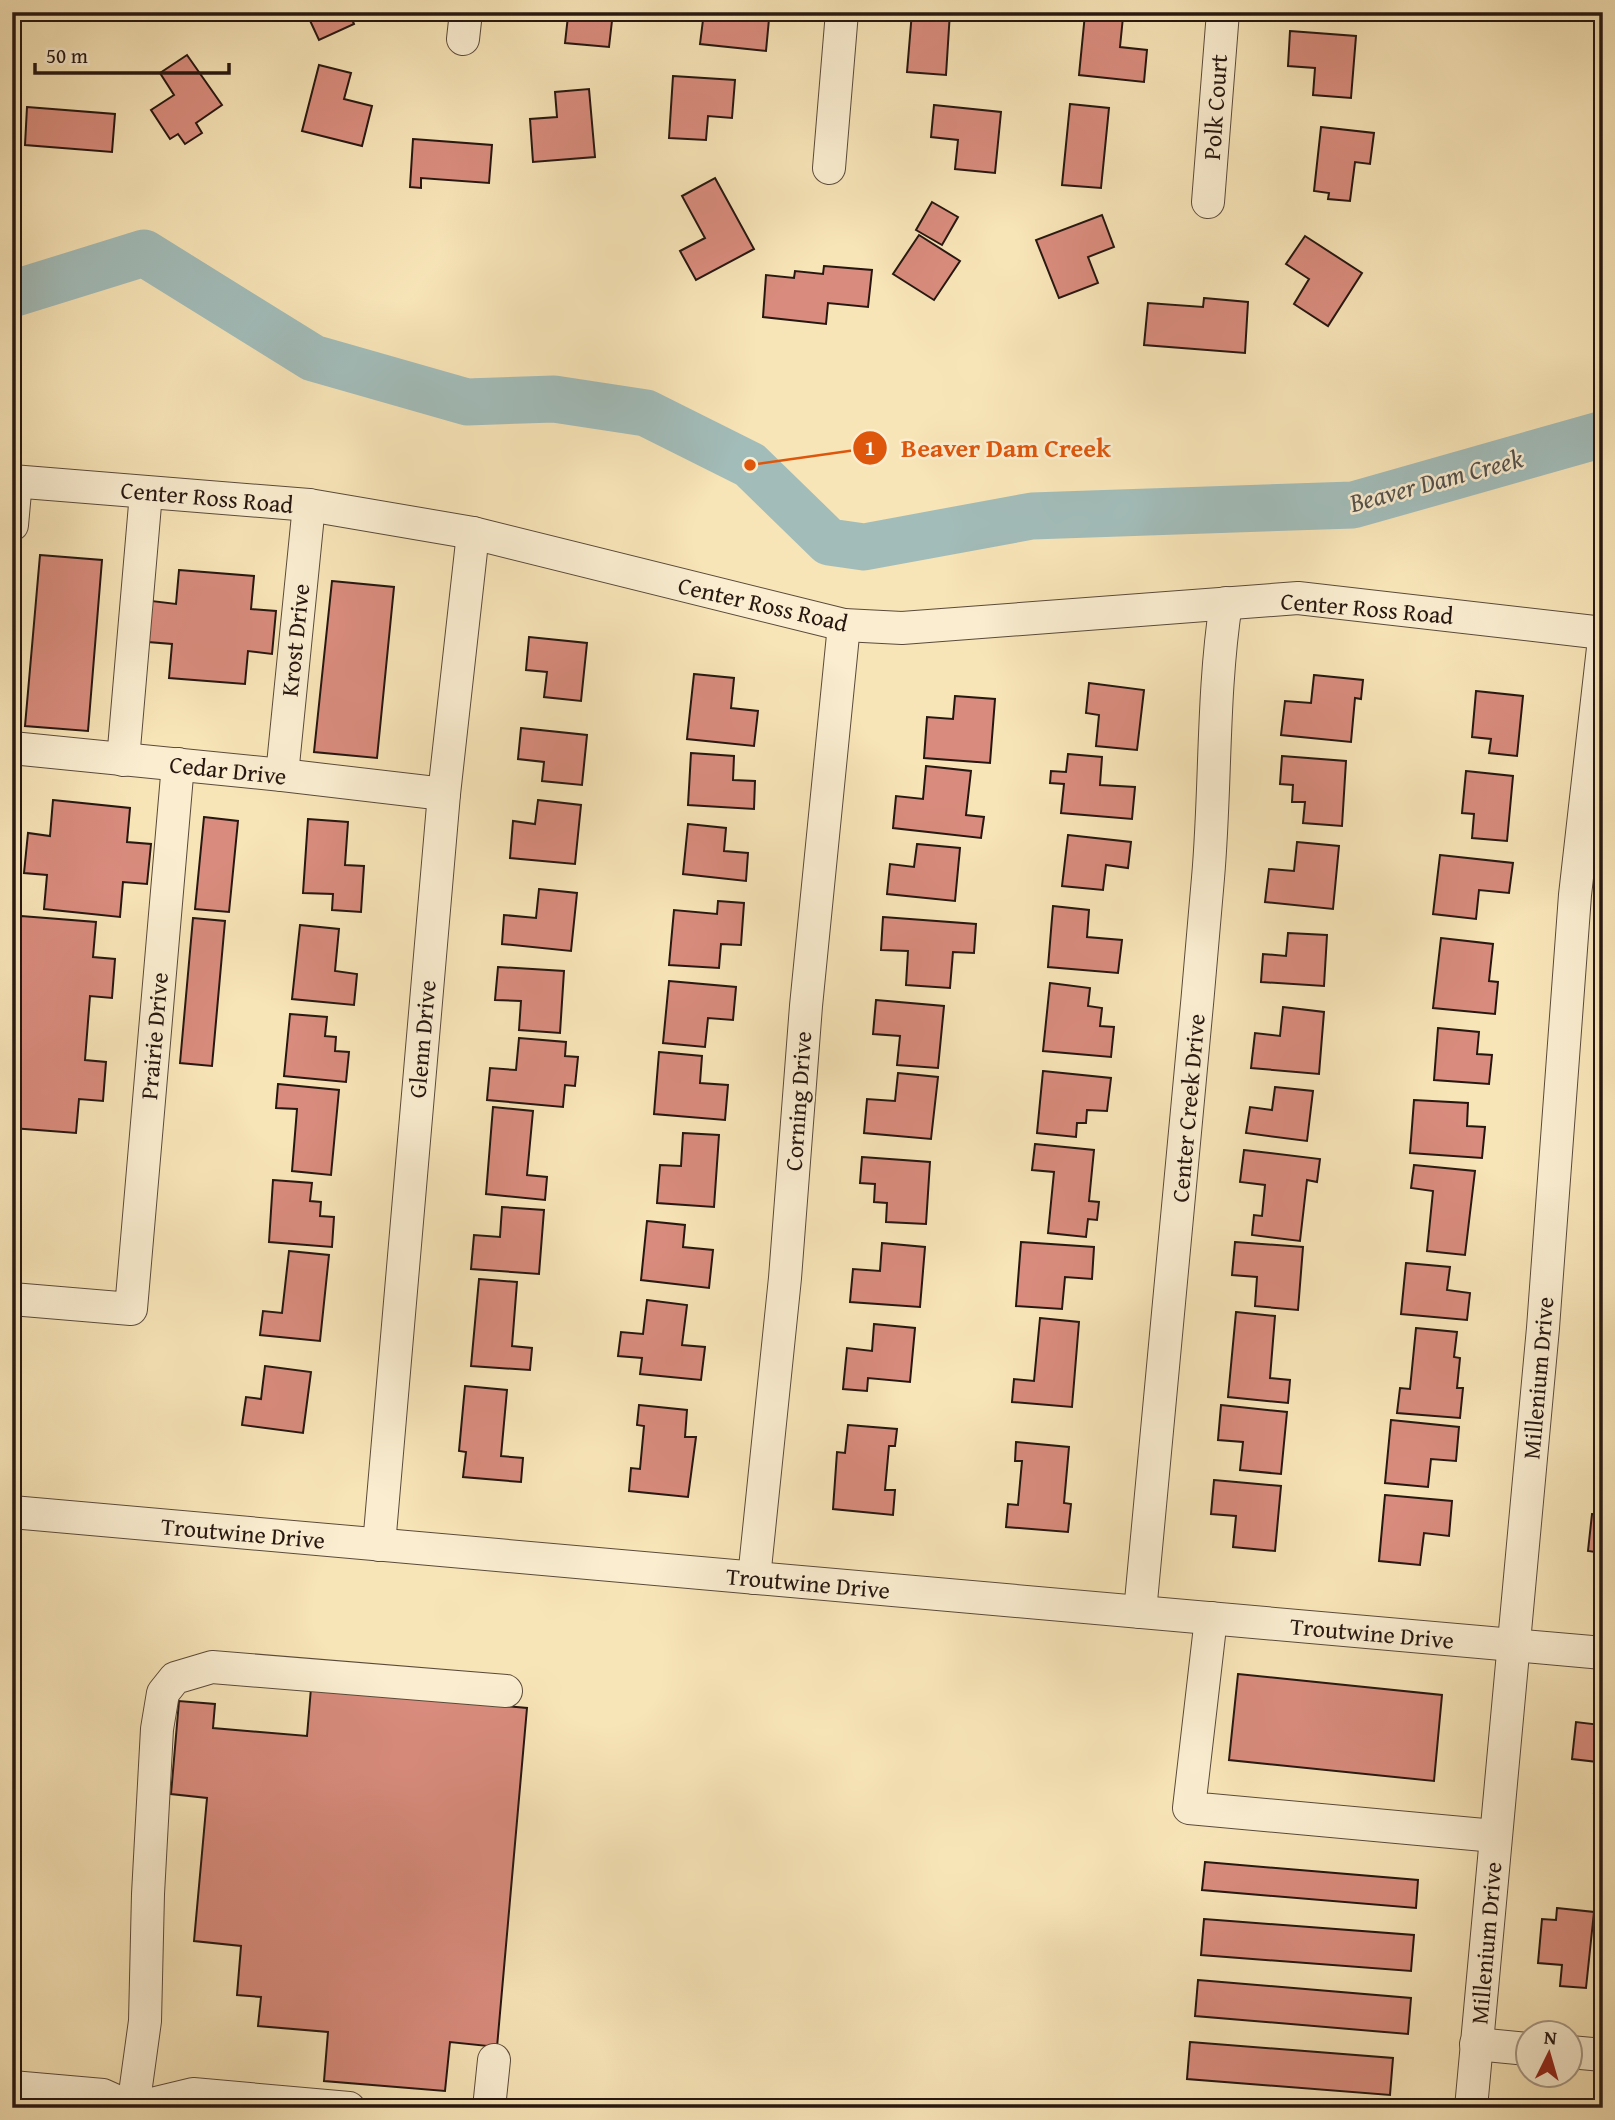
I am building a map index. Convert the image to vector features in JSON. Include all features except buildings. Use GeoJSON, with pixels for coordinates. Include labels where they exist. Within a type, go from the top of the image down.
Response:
{"type":"FeatureCollection","features":[{"type":"Feature","properties":{"kind":"street"},"geometry":{"type":"LineString","coordinates":[[829,168],[842,12]]}},
{"type":"Feature","properties":{"kind":"street","name":"Polk Court"},"geometry":{"type":"LineString","coordinates":[[1208,202],[1223,12]]}},
{"type":"Feature","properties":{"kind":"street"},"geometry":{"type":"LineString","coordinates":[[12,524],[14,481]]}},
{"type":"Feature","properties":{"kind":"street","name":"Center Ross Road"},"geometry":{"type":"LineString","coordinates":[[14,481],[309,505],[473,533],[844,625],[902,628],[1298,598],[1603,633]]}},
{"type":"Feature","properties":{"kind":"street"},"geometry":{"type":"LineString","coordinates":[[123,760],[146,492]]}},
{"type":"Feature","properties":{"kind":"street","name":"Krost Drive"},"geometry":{"type":"LineString","coordinates":[[282,775],[309,505]]}},
{"type":"Feature","properties":{"kind":"street","name":"Glenn Drive"},"geometry":{"type":"LineString","coordinates":[[379,1545],[444,793],[473,533]]}},
{"type":"Feature","properties":{"kind":"street","name":"Center Creek Drive"},"geometry":{"type":"LineString","coordinates":[[1140,1612],[1172,1292],[1208,875],[1220,640],[1226,603]]}},
{"type":"Feature","properties":{"kind":"street","name":"Corning Drive"},"geometry":{"type":"LineString","coordinates":[[754,1578],[785,1278],[806,1006],[844,625]]}},
{"type":"Feature","properties":{"kind":"street","name":"Millenium Drive"},"geometry":{"type":"LineString","coordinates":[[1471,2108],[1543,1328],[1575,895],[1603,648]]}},
{"type":"Feature","properties":{"kind":"street","name":"Cedar Drive"},"geometry":{"type":"LineString","coordinates":[[12,748],[444,793]]}},
{"type":"Feature","properties":{"kind":"street","name":"Prairie Drive"},"geometry":{"type":"LineString","coordinates":[[12,1298],[131,1309],[177,764]]}},
{"type":"Feature","properties":{"kind":"street","name":"Troutwine Drive"},"geometry":{"type":"LineString","coordinates":[[12,1512],[1603,1653]]}},
{"type":"Feature","properties":{"kind":"street"},"geometry":{"type":"LineString","coordinates":[[1211,1618],[1189,1808],[1495,1836]]}},
{"type":"Feature","properties":{"kind":"street"},"geometry":{"type":"LineString","coordinates":[[133,2108],[145,2021],[148,1894],[158,1729],[163,1693],[175,1678],[212,1667],[506,1692]]}},
{"type":"Feature","properties":{"kind":"street"},"geometry":{"type":"LineString","coordinates":[[1476,2044],[1514,2048]]}},
{"type":"Feature","properties":{"kind":"street"},"geometry":{"type":"LineString","coordinates":[[1584,2053],[1603,2055]]}},
{"type":"Feature","properties":{"kind":"street"},"geometry":{"type":"LineString","coordinates":[[489,2108],[494,2060]]}},
{"type":"Feature","properties":{"kind":"street"},"geometry":{"type":"LineString","coordinates":[[12,2087],[103,2095],[133,2108],[193,2094],[349,2108]]}},
{"type":"Feature","properties":{"kind":"waterway","name":"Beaver Dam Creek"},"geometry":{"type":"LineString","coordinates":[[12,294],[144,253],[313,358],[467,402],[554,399],[646,413],[750,465],[829,542],[864,547],[1032,516],[1353,505],[1603,434]]}},
{"type":"Feature","properties":{"kind":"place","name":"Beaver Dam Creek"},"geometry":{"type":"Point","coordinates":[750,465]}}]}
